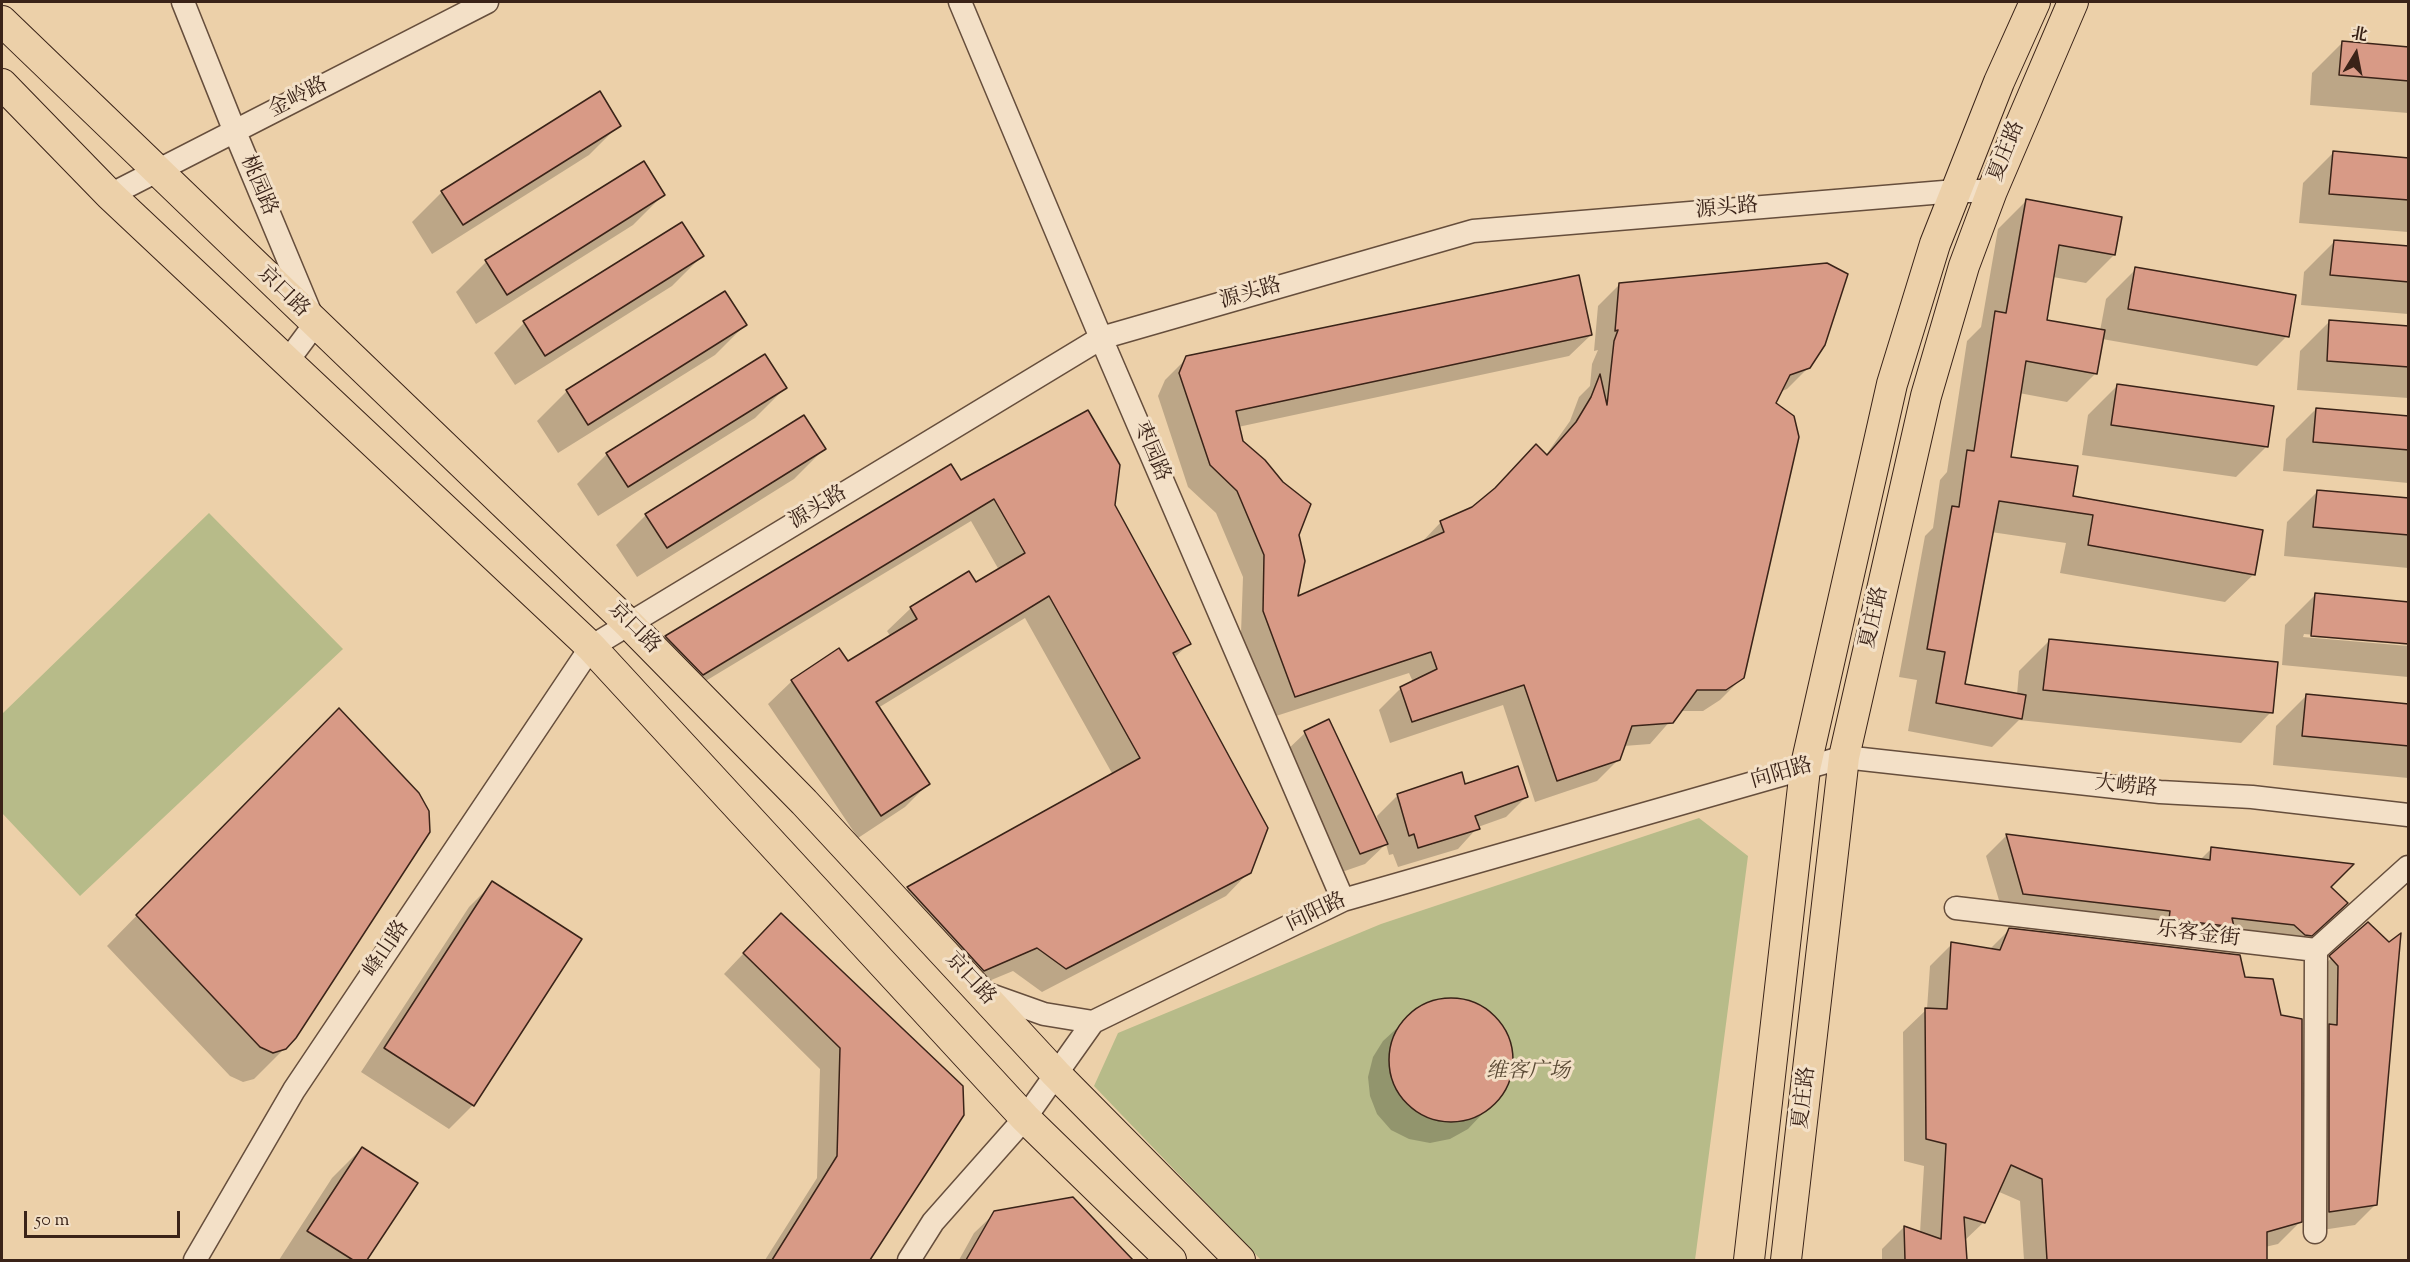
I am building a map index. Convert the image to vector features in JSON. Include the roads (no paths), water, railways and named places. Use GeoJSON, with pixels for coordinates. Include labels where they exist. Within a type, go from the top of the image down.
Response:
{"type":"FeatureCollection","features":[{"type":"Feature","properties":{"kind":"main road","name":"夏庄路"},"geometry":{"type":"LineString","coordinates":[[1749,1260],[1805,769],[1892,384],[1935,244],[2035,2]]}},
{"type":"Feature","properties":{"kind":"main road","name":"夏庄路"},"geometry":{"type":"LineString","coordinates":[[1786,1260],[1844,757],[1926,396],[1964,266],[1992,191],[2073,2]]}},
{"type":"Feature","properties":{"kind":"main road","name":"京口路"},"geometry":{"type":"LineString","coordinates":[[2,21],[156,172],[629,624],[804,802],[1056,1074],[1240,1260]]}},
{"type":"Feature","properties":{"kind":"main road","name":"京口路"},"geometry":{"type":"LineString","coordinates":[[2,84],[110,195],[286,363],[591,647],[1025,1118],[1171,1260]]}},
{"type":"Feature","properties":{"kind":"street","name":"桃园路"},"geometry":{"type":"LineString","coordinates":[[183,2],[315,324]]}},
{"type":"Feature","properties":{"kind":"street","name":"金岭路"},"geometry":{"type":"LineString","coordinates":[[110,195],[487,2]]}},
{"type":"Feature","properties":{"kind":"street","name":"枣园路"},"geometry":{"type":"LineString","coordinates":[[960,2],[1101,338],[1343,900]]}},
{"type":"Feature","properties":{"kind":"street","name":"源头路"},"geometry":{"type":"LineString","coordinates":[[591,647],[1101,338],[1473,231],[1956,191],[1992,191]]}},
{"type":"Feature","properties":{"kind":"street"},"geometry":{"type":"LineString","coordinates":[[286,363],[315,324]]}},
{"type":"Feature","properties":{"kind":"street","name":"峰山路"},"geometry":{"type":"LineString","coordinates":[[195,1260],[294,1090],[591,647]]}},
{"type":"Feature","properties":{"kind":"street","name":"向阳路"},"geometry":{"type":"LineString","coordinates":[[909,1260],[933,1222],[1025,1118],[1093,1022],[1343,900],[1844,757]]}},
{"type":"Feature","properties":{"kind":"street","name":"大崂路"},"geometry":{"type":"LineString","coordinates":[[1844,757],[2160,792],[2252,797],[2409,815]]}},
{"type":"Feature","properties":{"kind":"street"},"geometry":{"type":"LineString","coordinates":[[2315,1232],[2316,950],[2409,867]]}},
{"type":"Feature","properties":{"kind":"street","name":"乐客金街"},"geometry":{"type":"LineString","coordinates":[[1956,908],[2316,950]]}},
{"type":"Feature","properties":{"kind":"street"},"geometry":{"type":"LineString","coordinates":[[980,992],[1044,1014],[1093,1022]]}},
{"type":"Feature","properties":{"kind":"park label","name":"维客广场"},"geometry":{"type":"Point","coordinates":[1528,1073]}}]}
